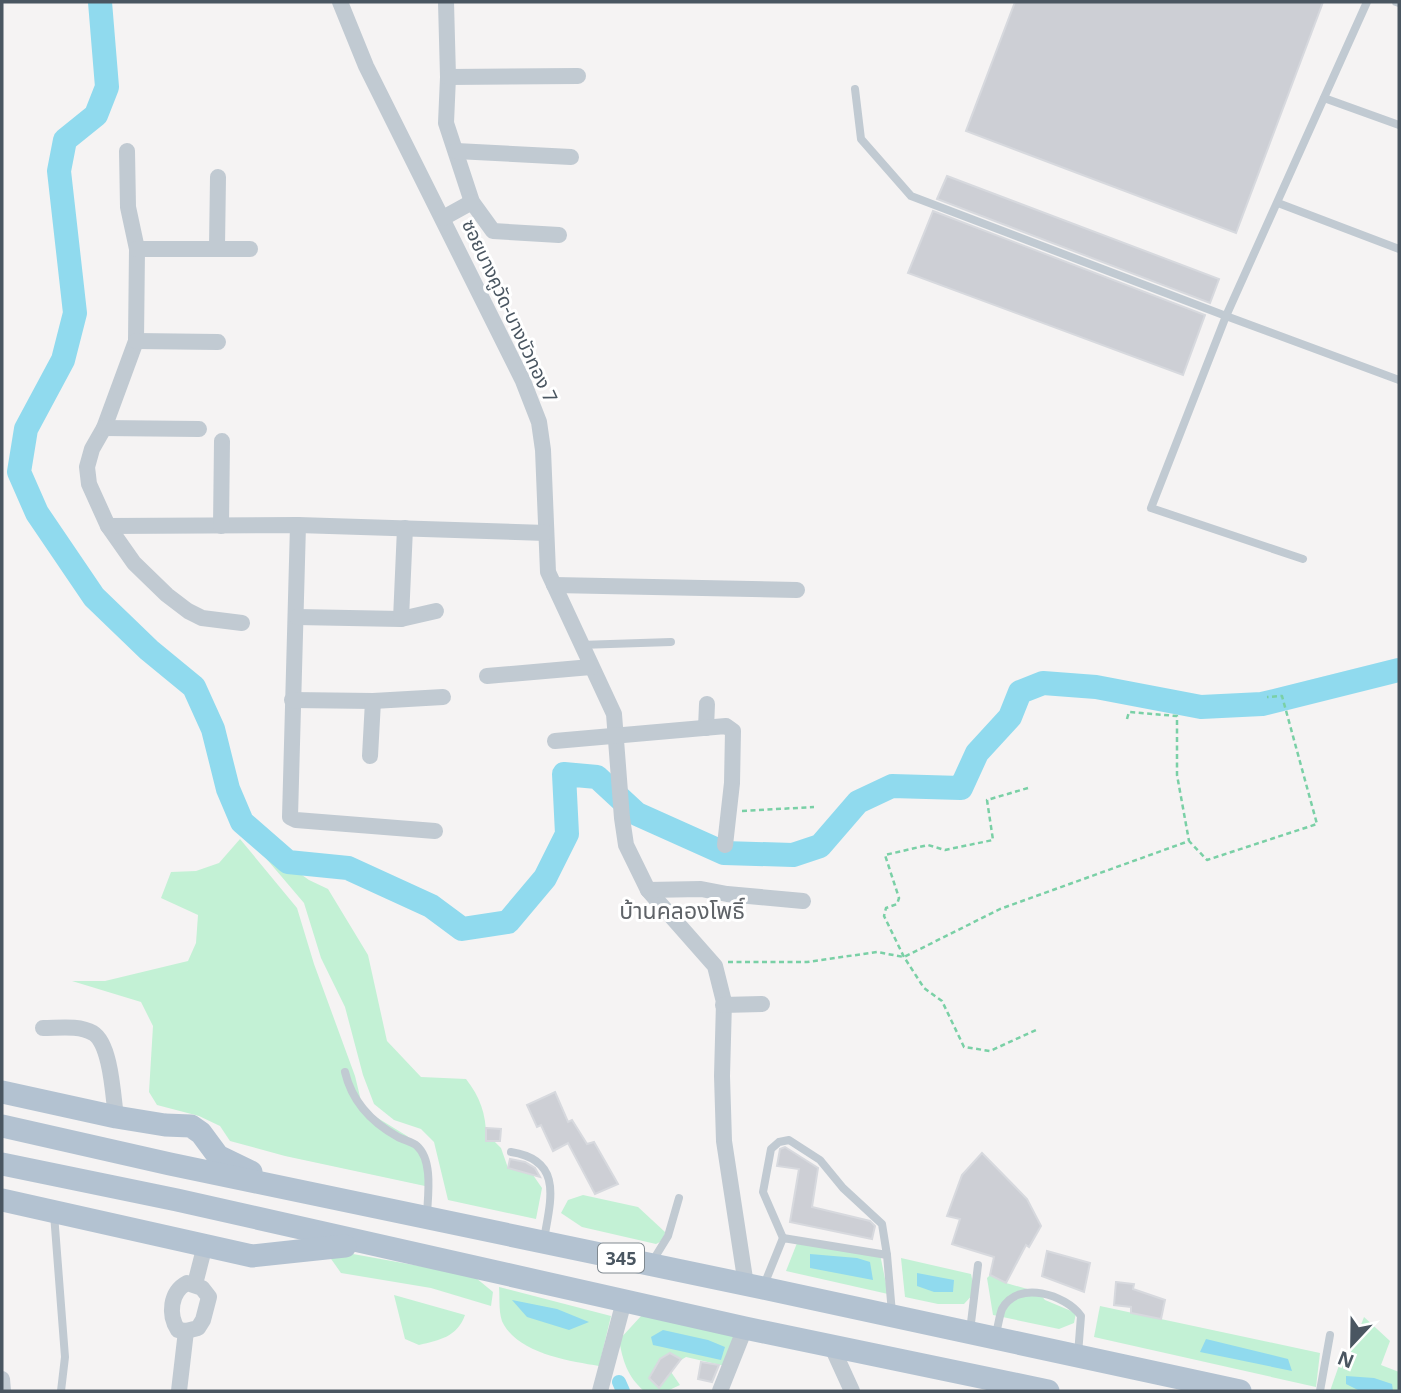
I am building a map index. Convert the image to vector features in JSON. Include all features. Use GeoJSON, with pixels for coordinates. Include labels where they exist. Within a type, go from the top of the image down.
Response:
{"type":"FeatureCollection","features":[{"type":"Feature","properties":{"kind":"main road"},"geometry":{"type":"LineString","coordinates":[[2,1092],[116,1117],[165,1125],[191,1126],[201,1133],[218,1156],[280,1186]]}},
{"type":"Feature","properties":{"kind":"main road"},"geometry":{"type":"LineString","coordinates":[[165,1125],[188,1133],[192,1140],[186,1152],[170,1164]]}},
{"type":"Feature","properties":{"kind":"main road","name":"345"},"geometry":{"type":"LineString","coordinates":[[2,1126],[543,1242],[892,1311],[970,1334],[1240,1391]]}},
{"type":"Feature","properties":{"kind":"main road","name":"345"},"geometry":{"type":"LineString","coordinates":[[2,1164],[625,1301],[740,1337],[831,1345],[1018,1388],[1048,1391]]}},
{"type":"Feature","properties":{"kind":"main road"},"geometry":{"type":"LineString","coordinates":[[2,1200],[251,1256],[323,1247],[372,1245]]}},
{"type":"Feature","properties":{"kind":"main road"},"geometry":{"type":"LineString","coordinates":[[212,1246],[243,1247],[251,1242],[251,1235],[245,1226],[229,1212]]}},
{"type":"Feature","properties":{"kind":"street","name":"ซอยบางคูวัด-บางบัวทอง 7"},"geometry":{"type":"LineString","coordinates":[[340,2],[366,66],[523,381],[539,422],[543,450],[548,572],[614,714],[626,845],[648,890],[715,966],[723,1004],[724,1141],[755,1286]]}},
{"type":"Feature","properties":{"kind":"street"},"geometry":{"type":"LineString","coordinates":[[446,2],[446,123],[472,202],[493,231],[559,235]]}},
{"type":"Feature","properties":{"kind":"street"},"geometry":{"type":"LineString","coordinates":[[448,77],[578,76]]}},
{"type":"Feature","properties":{"kind":"street"},"geometry":{"type":"LineString","coordinates":[[127,151],[128,207],[137,249],[136,341],[104,428],[92,449],[87,467],[89,484],[108,526],[134,563],[167,595],[202,618],[242,623]]}},
{"type":"Feature","properties":{"kind":"street"},"geometry":{"type":"LineString","coordinates":[[456,151],[571,157]]}},
{"type":"Feature","properties":{"kind":"street"},"geometry":{"type":"LineString","coordinates":[[218,177],[218,247]]}},
{"type":"Feature","properties":{"kind":"street"},"geometry":{"type":"LineString","coordinates":[[443,218],[472,202]]}},
{"type":"Feature","properties":{"kind":"street"},"geometry":{"type":"LineString","coordinates":[[137,249],[250,249]]}},
{"type":"Feature","properties":{"kind":"street"},"geometry":{"type":"LineString","coordinates":[[136,341],[218,342]]}},
{"type":"Feature","properties":{"kind":"street"},"geometry":{"type":"LineString","coordinates":[[104,428],[199,429]]}},
{"type":"Feature","properties":{"kind":"street"},"geometry":{"type":"LineString","coordinates":[[221,526],[222,441]]}},
{"type":"Feature","properties":{"kind":"street"},"geometry":{"type":"LineString","coordinates":[[108,526],[298,525],[545,533]]}},
{"type":"Feature","properties":{"kind":"street"},"geometry":{"type":"LineString","coordinates":[[298,525],[290,817],[296,820],[435,831]]}},
{"type":"Feature","properties":{"kind":"street"},"geometry":{"type":"LineString","coordinates":[[401,619],[405,528]]}},
{"type":"Feature","properties":{"kind":"street"},"geometry":{"type":"LineString","coordinates":[[554,584],[797,590]]}},
{"type":"Feature","properties":{"kind":"street"},"geometry":{"type":"LineString","coordinates":[[297,617],[401,619],[436,611]]}},
{"type":"Feature","properties":{"kind":"street"},"geometry":{"type":"LineString","coordinates":[[487,676],[591,667]]}},
{"type":"Feature","properties":{"kind":"street"},"geometry":{"type":"LineString","coordinates":[[292,700],[373,701],[443,697]]}},
{"type":"Feature","properties":{"kind":"street"},"geometry":{"type":"LineString","coordinates":[[370,757],[373,701]]}},
{"type":"Feature","properties":{"kind":"street"},"geometry":{"type":"LineString","coordinates":[[706,728],[707,704]]}},
{"type":"Feature","properties":{"kind":"street"},"geometry":{"type":"LineString","coordinates":[[555,741],[726,726],[733,731],[725,845]]}},
{"type":"Feature","properties":{"kind":"street"},"geometry":{"type":"LineString","coordinates":[[648,890],[701,889],[803,901]]}},
{"type":"Feature","properties":{"kind":"street"},"geometry":{"type":"LineString","coordinates":[[723,1004],[762,1004]]}},
{"type":"Feature","properties":{"kind":"street"},"geometry":{"type":"LineString","coordinates":[[43,1028],[80,1029],[92,1033],[101,1041],[109,1068],[116,1117]]}},
{"type":"Feature","properties":{"kind":"street"},"geometry":{"type":"LineString","coordinates":[[195,1284],[212,1246]]}},
{"type":"Feature","properties":{"kind":"street"},"geometry":{"type":"LineString","coordinates":[[187,1283],[202,1288],[209,1297],[198,1328],[186,1332],[178,1329],[174,1323],[172,1309],[181,1286],[187,1283]]}},
{"type":"Feature","properties":{"kind":"street"},"geometry":{"type":"LineString","coordinates":[[601,1388],[625,1301]]}},
{"type":"Feature","properties":{"kind":"street"},"geometry":{"type":"LineString","coordinates":[[178,1391],[186,1332]]}},
{"type":"Feature","properties":{"kind":"street"},"geometry":{"type":"LineString","coordinates":[[720,1391],[740,1337]]}},
{"type":"Feature","properties":{"kind":"street"},"geometry":{"type":"LineString","coordinates":[[831,1345],[852,1391]]}},
{"type":"Feature","properties":{"kind":"street"},"geometry":{"type":"LineString","coordinates":[[2,1379],[3,1391]]}},
{"type":"Feature","properties":{"kind":"lane"},"geometry":{"type":"LineString","coordinates":[[1303,559],[1151,508],[1226,316],[1367,2]]}},
{"type":"Feature","properties":{"kind":"lane"},"geometry":{"type":"LineString","coordinates":[[855,89],[862,139],[911,195],[1399,380]]}},
{"type":"Feature","properties":{"kind":"lane"},"geometry":{"type":"LineString","coordinates":[[1324,99],[1399,125]]}},
{"type":"Feature","properties":{"kind":"lane"},"geometry":{"type":"LineString","coordinates":[[1278,203],[1399,249]]}},
{"type":"Feature","properties":{"kind":"lane"},"geometry":{"type":"LineString","coordinates":[[580,645],[671,642]]}},
{"type":"Feature","properties":{"kind":"lane"},"geometry":{"type":"LineString","coordinates":[[345,1072],[356,1102],[369,1117],[386,1130],[417,1146],[421,1152],[428,1170],[427,1217]]}},
{"type":"Feature","properties":{"kind":"lane"},"geometry":{"type":"LineString","coordinates":[[783,1238],[763,1192],[771,1149],[779,1142],[789,1140],[820,1160],[843,1188],[882,1224],[892,1311]]}},
{"type":"Feature","properties":{"kind":"lane"},"geometry":{"type":"LineString","coordinates":[[511,1152],[529,1155],[541,1163],[546,1174],[551,1198],[543,1242]]}},
{"type":"Feature","properties":{"kind":"lane"},"geometry":{"type":"LineString","coordinates":[[650,1264],[668,1236],[679,1198]]}},
{"type":"Feature","properties":{"kind":"lane"},"geometry":{"type":"LineString","coordinates":[[53,1211],[65,1357],[61,1391]]}},
{"type":"Feature","properties":{"kind":"lane"},"geometry":{"type":"LineString","coordinates":[[755,1286],[783,1238]]}},
{"type":"Feature","properties":{"kind":"lane"},"geometry":{"type":"LineString","coordinates":[[783,1238],[887,1259]]}},
{"type":"Feature","properties":{"kind":"lane"},"geometry":{"type":"LineString","coordinates":[[970,1334],[978,1265]]}},
{"type":"Feature","properties":{"kind":"lane"},"geometry":{"type":"LineString","coordinates":[[995,1339],[1002,1309],[1012,1298],[1030,1291],[1073,1305],[1081,1316],[1077,1357]]}},
{"type":"Feature","properties":{"kind":"lane"},"geometry":{"type":"LineString","coordinates":[[1320,1391],[1330,1335]]}},
{"type":"Feature","properties":{"kind":"path"},"geometry":{"type":"LineString","coordinates":[[1127,719],[1129,712],[1177,716],[1177,775],[1189,841],[1207,860],[1317,824],[1282,696],[1267,697]]}},
{"type":"Feature","properties":{"kind":"path"},"geometry":{"type":"LineString","coordinates":[[1028,788],[987,800],[993,840],[945,850],[928,845],[885,855],[899,898],[897,904],[886,908],[884,916],[904,957],[924,988],[942,1000],[964,1046],[990,1051],[1036,1030]]}},
{"type":"Feature","properties":{"kind":"path"},"geometry":{"type":"LineString","coordinates":[[729,812],[814,807]]}},
{"type":"Feature","properties":{"kind":"path"},"geometry":{"type":"LineString","coordinates":[[715,966],[727,962],[807,962],[877,952],[904,957],[1000,909],[1189,841]]}},
{"type":"Feature","properties":{"kind":"green space"},"geometry":{"type":"Polygon","coordinates":[[[247,836],[309,880],[328,889],[368,955],[387,1041],[421,1077],[466,1079],[482,1108],[486,1141],[494,1141],[501,1148],[508,1168],[533,1175],[542,1188],[536,1219],[448,1200],[434,1142],[421,1129],[394,1120],[374,1104],[363,1075],[345,1007],[321,958],[304,903],[247,836]]]}},
{"type":"Feature","properties":{"kind":"green space"},"geometry":{"type":"Polygon","coordinates":[[[240,839],[297,908],[314,964],[355,1076],[363,1109],[407,1136],[428,1157],[425,1186],[285,1156],[230,1141],[220,1126],[199,1116],[157,1105],[149,1092],[153,1026],[141,1002],[72,981],[105,981],[188,961],[196,943],[198,915],[161,898],[171,872],[196,871],[219,863],[240,839]]]}},
{"type":"Feature","properties":{"kind":"green space"},"geometry":{"type":"Polygon","coordinates":[[[583,1195],[638,1207],[665,1232],[664,1240],[656,1244],[582,1227],[561,1213],[568,1200],[583,1195]]]}},
{"type":"Feature","properties":{"kind":"green space"},"geometry":{"type":"Polygon","coordinates":[[[799,1238],[880,1254],[888,1294],[786,1271],[799,1238]]]}},
{"type":"Feature","properties":{"kind":"green space"},"geometry":{"type":"Polygon","coordinates":[[[353,1254],[476,1278],[493,1292],[491,1306],[431,1288],[341,1273],[329,1256],[353,1254]]]}},
{"type":"Feature","properties":{"kind":"green space"},"geometry":{"type":"Polygon","coordinates":[[[901,1258],[971,1274],[975,1292],[964,1304],[938,1304],[905,1297],[901,1258]]]}},
{"type":"Feature","properties":{"kind":"green space"},"geometry":{"type":"Polygon","coordinates":[[[990,1275],[1006,1283],[1038,1292],[1045,1300],[1076,1313],[1074,1323],[1059,1329],[993,1315],[987,1278],[990,1275]]]}},
{"type":"Feature","properties":{"kind":"green space"},"geometry":{"type":"Polygon","coordinates":[[[499,1287],[611,1316],[599,1366],[547,1354],[522,1343],[502,1321],[499,1287]]]}},
{"type":"Feature","properties":{"kind":"green space"},"geometry":{"type":"Polygon","coordinates":[[[394,1295],[465,1315],[452,1333],[419,1345],[405,1339],[394,1295]]]}},
{"type":"Feature","properties":{"kind":"green space"},"geometry":{"type":"Polygon","coordinates":[[[1100,1306],[1320,1353],[1316,1387],[1094,1337],[1100,1306]]]}},
{"type":"Feature","properties":{"kind":"green space"},"geometry":{"type":"Polygon","coordinates":[[[642,1315],[720,1330],[739,1338],[725,1366],[686,1357],[671,1372],[680,1385],[667,1391],[644,1391],[633,1380],[627,1368],[619,1340],[642,1315]]]}},
{"type":"Feature","properties":{"kind":"green space"},"geometry":{"type":"Polygon","coordinates":[[[1364,1317],[1390,1341],[1381,1365],[1399,1372],[1399,1391],[1330,1391],[1343,1354],[1349,1356],[1364,1317]]]}},
{"type":"Feature","properties":{"kind":"water"},"geometry":{"type":"Polygon","coordinates":[[[810,1254],[857,1258],[870,1262],[873,1280],[810,1268],[810,1254]]]}},
{"type":"Feature","properties":{"kind":"water"},"geometry":{"type":"Polygon","coordinates":[[[917,1273],[954,1280],[953,1292],[934,1292],[917,1286],[917,1273]]]}},
{"type":"Feature","properties":{"kind":"water"},"geometry":{"type":"Polygon","coordinates":[[[512,1300],[557,1309],[589,1322],[569,1330],[527,1317],[512,1300]]]}},
{"type":"Feature","properties":{"kind":"water"},"geometry":{"type":"Polygon","coordinates":[[[663,1330],[708,1340],[725,1347],[721,1360],[653,1345],[651,1337],[663,1330]]]}},
{"type":"Feature","properties":{"kind":"water"},"geometry":{"type":"Polygon","coordinates":[[[1206,1339],[1288,1359],[1292,1371],[1200,1352],[1206,1339]]]}},
{"type":"Feature","properties":{"kind":"water"},"geometry":{"type":"Polygon","coordinates":[[[1346,1376],[1374,1378],[1392,1384],[1393,1391],[1360,1391],[1346,1384],[1346,1376]]]}},
{"type":"Feature","properties":{"kind":"building"},"geometry":{"type":"Polygon","coordinates":[[[1015,2],[1323,2],[1236,233],[966,131],[1015,2]]]}},
{"type":"Feature","properties":{"kind":"building"},"geometry":{"type":"Polygon","coordinates":[[[947,176],[1219,279],[1210,303],[937,199],[947,176]]]}},
{"type":"Feature","properties":{"kind":"building"},"geometry":{"type":"Polygon","coordinates":[[[933,211],[1205,315],[1183,375],[908,273],[933,211]]]}},
{"type":"Feature","properties":{"kind":"building"},"geometry":{"type":"Polygon","coordinates":[[[555,1092],[568,1122],[572,1120],[587,1144],[594,1142],[618,1184],[595,1194],[568,1143],[553,1151],[541,1125],[537,1127],[527,1105],[555,1092]]]}},
{"type":"Feature","properties":{"kind":"building"},"geometry":{"type":"Polygon","coordinates":[[[486,1128],[501,1129],[500,1141],[486,1141],[486,1128]]]}},
{"type":"Feature","properties":{"kind":"building"},"geometry":{"type":"Polygon","coordinates":[[[785,1147],[818,1168],[812,1207],[870,1221],[875,1226],[872,1239],[790,1222],[799,1169],[777,1166],[780,1149],[785,1147]]]}},
{"type":"Feature","properties":{"kind":"building"},"geometry":{"type":"Polygon","coordinates":[[[982,1153],[1027,1199],[1041,1226],[1029,1247],[1026,1245],[1006,1283],[990,1275],[994,1257],[952,1244],[960,1219],[947,1216],[962,1175],[982,1153]]]}},
{"type":"Feature","properties":{"kind":"building"},"geometry":{"type":"Polygon","coordinates":[[[510,1159],[525,1162],[535,1168],[540,1177],[508,1168],[510,1159]]]}},
{"type":"Feature","properties":{"kind":"building"},"geometry":{"type":"Polygon","coordinates":[[[1047,1251],[1090,1263],[1084,1292],[1042,1276],[1047,1251]]]}},
{"type":"Feature","properties":{"kind":"building"},"geometry":{"type":"Polygon","coordinates":[[[1116,1282],[1134,1284],[1133,1289],[1165,1300],[1161,1319],[1131,1313],[1131,1307],[1114,1305],[1116,1282]]]}},
{"type":"Feature","properties":{"kind":"building"},"geometry":{"type":"Polygon","coordinates":[[[670,1353],[681,1359],[659,1388],[649,1378],[660,1359],[670,1353]]]}},
{"type":"Feature","properties":{"kind":"building"},"geometry":{"type":"Polygon","coordinates":[[[701,1362],[719,1365],[712,1382],[698,1379],[701,1362]]]}},
{"type":"Feature","properties":{"kind":"waterway"},"geometry":{"type":"LineString","coordinates":[[100,2],[107,87],[96,115],[65,140],[59,171],[75,313],[63,360],[26,429],[19,472],[37,513],[94,597],[149,650],[194,687],[213,729],[228,789],[242,822],[288,862],[348,868],[431,906],[462,929],[508,922],[545,878],[567,834],[564,774],[597,777],[637,814],[724,853],[793,855],[820,846],[858,802],[892,786],[961,788],[977,753],[1010,717],[1020,692],[1043,683],[1096,687],[1201,707],[1262,704],[1399,670]]}},
{"type":"Feature","properties":{"kind":"waterway"},"geometry":{"type":"LineString","coordinates":[[619,1382],[623,1391]]}},
{"type":"Feature","properties":{"kind":"district","name":"บ้านคลองโพธิ์"},"geometry":{"type":"Point","coordinates":[682,910]}}]}
